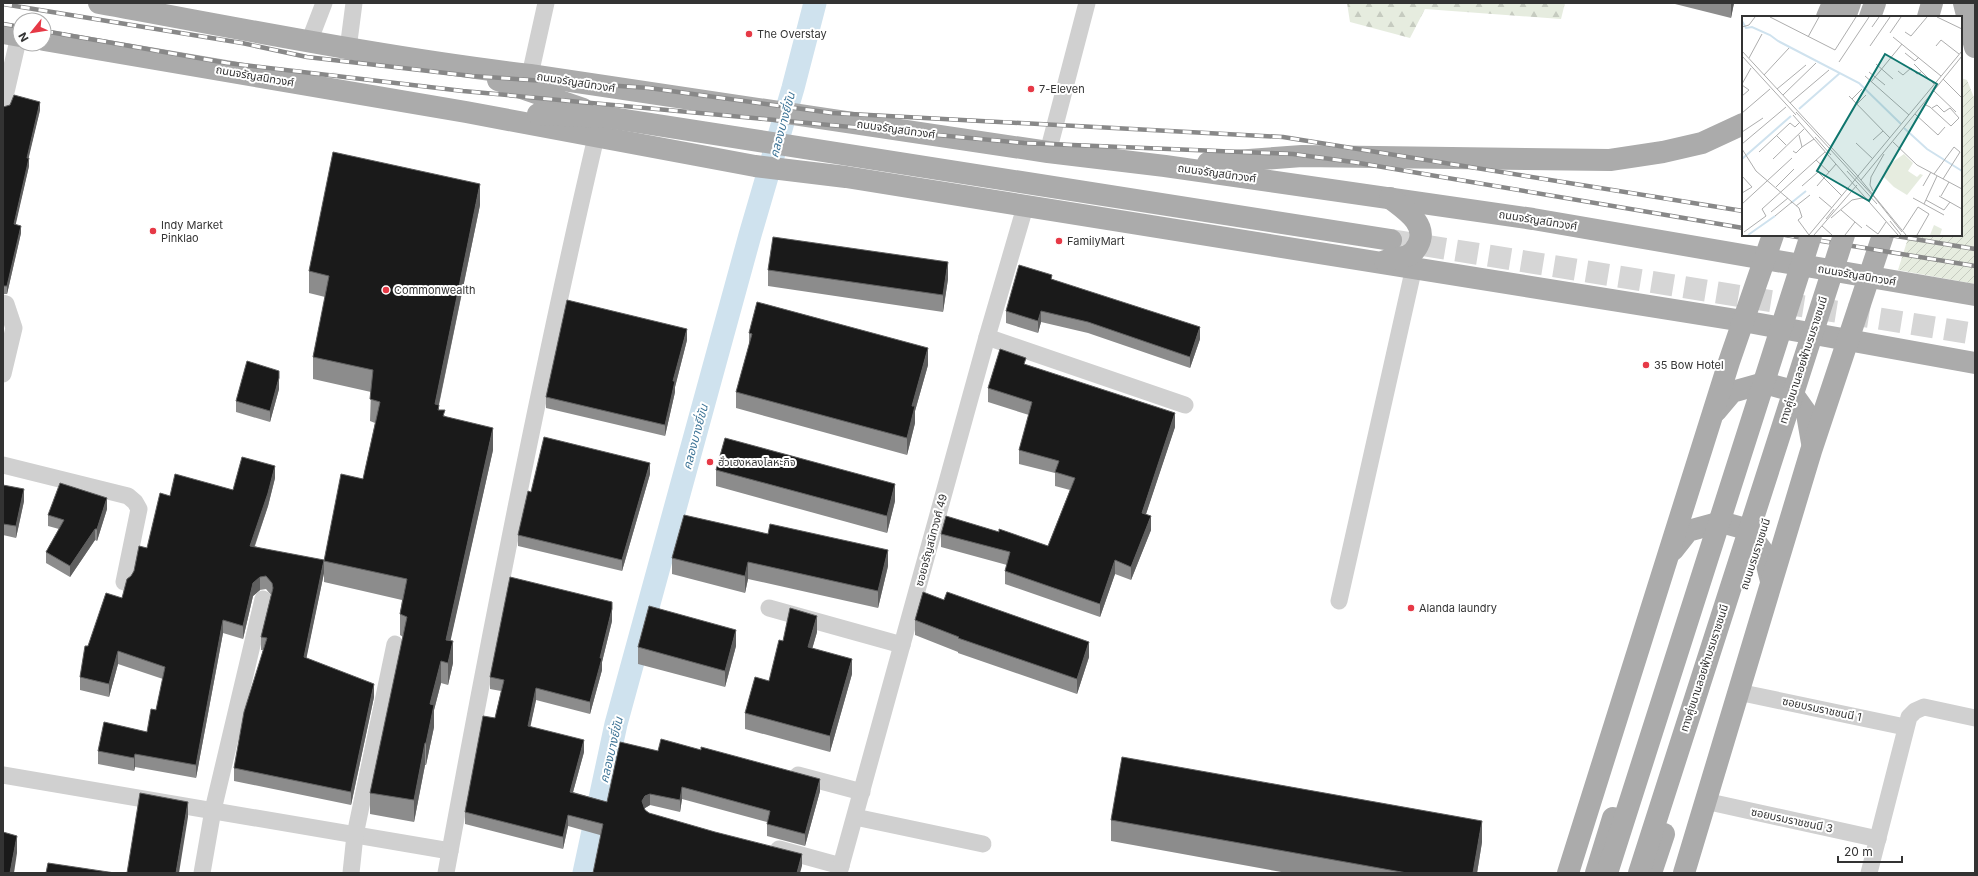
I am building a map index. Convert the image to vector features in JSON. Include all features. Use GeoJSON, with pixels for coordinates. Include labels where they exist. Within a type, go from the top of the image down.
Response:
{"type":"FeatureCollection","features":[{"type":"Feature","properties":{"kind":"main road"},"geometry":{"type":"LineString","coordinates":[[1870,16],[1875,3]]}},
{"type":"Feature","properties":{"kind":"main road"},"geometry":{"type":"LineString","coordinates":[[1881,16],[1885,3]]}},
{"type":"Feature","properties":{"kind":"main road"},"geometry":{"type":"LineString","coordinates":[[1914,16],[1918,3]]}},
{"type":"Feature","properties":{"kind":"main road"},"geometry":{"type":"LineString","coordinates":[[1928,16],[1932,3]]}},
{"type":"Feature","properties":{"kind":"main road"},"geometry":{"type":"LineString","coordinates":[[1953,16],[1958,3]]}},
{"type":"Feature","properties":{"kind":"main road"},"geometry":{"type":"LineString","coordinates":[[1964,3],[1975,47]]}},
{"type":"Feature","properties":{"kind":"main road","name":"ถนนจรัญสนิทวงศ์"},"geometry":{"type":"LineString","coordinates":[[105,4],[348,49],[457,67],[530,75],[1048,152],[1165,166],[1534,219],[1975,295]]}},
{"type":"Feature","properties":{"kind":"main road"},"geometry":{"type":"LineString","coordinates":[[1829,16],[1845,10]]}},
{"type":"Feature","properties":{"kind":"main road","name":"ถนนจรัญสนิทวงศ์"},"geometry":{"type":"LineString","coordinates":[[52,41],[466,112],[755,166],[792,170],[1744,320],[1848,341],[1975,363]]}},
{"type":"Feature","properties":{"kind":"main road","name":"ถนนจรัญสนิทวงศ์"},"geometry":{"type":"LineString","coordinates":[[457,67],[606,117]]}},
{"type":"Feature","properties":{"kind":"main road","name":"ถนนจรัญสนิทวงศ์"},"geometry":{"type":"LineString","coordinates":[[466,112],[606,117],[1391,240]]}},
{"type":"Feature","properties":{"kind":"main road"},"geometry":{"type":"LineString","coordinates":[[1165,166],[1302,156],[1610,160],[1663,152],[1702,143],[1742,124]]}},
{"type":"Feature","properties":{"kind":"main road"},"geometry":{"type":"LineString","coordinates":[[1380,262],[1408,255],[1416,249],[1421,238],[1420,228],[1414,217],[1390,198]]}},
{"type":"Feature","properties":{"kind":"main road"},"geometry":{"type":"LineString","coordinates":[[1568,873],[1713,415],[1772,236]]}},
{"type":"Feature","properties":{"kind":"main road"},"geometry":{"type":"LineString","coordinates":[[1596,873],[1800,236]]}},
{"type":"Feature","properties":{"kind":"main road"},"geometry":{"type":"LineString","coordinates":[[1607,873],[1811,236]]}},
{"type":"Feature","properties":{"kind":"main road","name":"ทางคู่ขนานลอยฟ้าบรมราชชนนี"},"geometry":{"type":"LineString","coordinates":[[1639,873],[1844,236]]}},
{"type":"Feature","properties":{"kind":"main road","name":"ถนนบรมราชชนนี"},"geometry":{"type":"LineString","coordinates":[[1651,873],[1858,236]]}},
{"type":"Feature","properties":{"kind":"main road","name":"ถนนบรมราชชนนี"},"geometry":{"type":"LineString","coordinates":[[1684,873],[1813,445],[1883,236]]}},
{"type":"Feature","properties":{"kind":"main road"},"geometry":{"type":"LineString","coordinates":[[1713,415],[1732,392],[1764,383],[1790,390],[1807,414],[1813,445]]}},
{"type":"Feature","properties":{"kind":"main road"},"geometry":{"type":"LineString","coordinates":[[1670,553],[1688,532],[1721,522],[1746,529],[1764,553],[1771,581]]}},
{"type":"Feature","properties":{"kind":"street"},"geometry":{"type":"LineString","coordinates":[[309,42],[324,3]]}},
{"type":"Feature","properties":{"kind":"street"},"geometry":{"type":"LineString","coordinates":[[348,49],[354,3]]}},
{"type":"Feature","properties":{"kind":"street"},"geometry":{"type":"LineString","coordinates":[[530,75],[546,3]]}},
{"type":"Feature","properties":{"kind":"street"},"geometry":{"type":"LineString","coordinates":[[1048,152],[1087,3]]}},
{"type":"Feature","properties":{"kind":"street"},"geometry":{"type":"LineString","coordinates":[[3,106],[12,48]]}},
{"type":"Feature","properties":{"kind":"street"},"geometry":{"type":"LineString","coordinates":[[446,873],[467,755],[536,408],[596,136]]}},
{"type":"Feature","properties":{"kind":"street","name":"ซอยจรัญสนิทวงศ์ 49"},"geometry":{"type":"LineString","coordinates":[[840,870],[987,337],[1025,207]]}},
{"type":"Feature","properties":{"kind":"street"},"geometry":{"type":"LineString","coordinates":[[1339,601],[1414,267]]}},
{"type":"Feature","properties":{"kind":"street"},"geometry":{"type":"LineString","coordinates":[[3,303],[6,304],[14,328],[3,374]]}},
{"type":"Feature","properties":{"kind":"street"},"geometry":{"type":"LineString","coordinates":[[987,337],[1185,405]]}},
{"type":"Feature","properties":{"kind":"street"},"geometry":{"type":"LineString","coordinates":[[3,465],[128,496],[135,502],[139,509],[124,582]]}},
{"type":"Feature","properties":{"kind":"street"},"geometry":{"type":"LineString","coordinates":[[202,873],[213,810],[262,599]]}},
{"type":"Feature","properties":{"kind":"street"},"geometry":{"type":"LineString","coordinates":[[769,608],[902,646]]}},
{"type":"Feature","properties":{"kind":"street"},"geometry":{"type":"LineString","coordinates":[[351,873],[355,835],[395,644]]}},
{"type":"Feature","properties":{"kind":"street","name":"ซอยบรมราชชนนี 1"},"geometry":{"type":"LineString","coordinates":[[1738,692],[1905,727]]}},
{"type":"Feature","properties":{"kind":"street"},"geometry":{"type":"LineString","coordinates":[[1869,873],[1908,717],[1915,711],[1924,707],[1975,718]]}},
{"type":"Feature","properties":{"kind":"street"},"geometry":{"type":"LineString","coordinates":[[780,770],[862,792]]}},
{"type":"Feature","properties":{"kind":"street"},"geometry":{"type":"LineString","coordinates":[[3,775],[450,851]]}},
{"type":"Feature","properties":{"kind":"street","name":"ซอยบรมราชชนนี 3"},"geometry":{"type":"LineString","coordinates":[[1705,801],[1878,839]]}},
{"type":"Feature","properties":{"kind":"street"},"geometry":{"type":"LineString","coordinates":[[855,817],[983,844]]}},
{"type":"Feature","properties":{"kind":"street"},"geometry":{"type":"LineString","coordinates":[[765,846],[840,870]]}},
{"type":"Feature","properties":{"kind":"green space"},"geometry":{"type":"Polygon","coordinates":[[[1347,3],[1565,3],[1561,19],[1425,9],[1410,38],[1350,22],[1347,3]]]}},
{"type":"Feature","properties":{"kind":"green space"},"geometry":{"type":"Polygon","coordinates":[[[1962,78],[1967,80],[1975,100],[1975,284],[1898,270],[1909,236],[1962,236],[1962,78]]]}},
{"type":"Feature","properties":{"kind":"building"},"geometry":{"type":"Polygon","coordinates":[[[14,95],[40,102],[14,224],[21,226],[7,286],[3,286],[3,107],[10,105],[14,95]]]}},
{"type":"Feature","properties":{"kind":"building"},"geometry":{"type":"Polygon","coordinates":[[[333,152],[480,184],[435,404],[439,405],[438,410],[445,410],[443,416],[493,428],[446,640],[453,641],[448,663],[441,661],[430,704],[434,705],[414,800],[370,793],[407,617],[400,614],[407,579],[324,561],[341,474],[363,479],[380,402],[370,399],[373,370],[313,357],[329,276],[309,271],[333,152]]]}},
{"type":"Feature","properties":{"kind":"building"},"geometry":{"type":"Polygon","coordinates":[[[773,237],[948,262],[943,295],[768,270],[773,237]]]}},
{"type":"Feature","properties":{"kind":"building"},"geometry":{"type":"Polygon","coordinates":[[[1019,265],[1052,275],[1051,279],[1200,327],[1190,357],[1088,322],[1041,311],[1038,321],[1006,311],[1019,265]]]}},
{"type":"Feature","properties":{"kind":"building"},"geometry":{"type":"Polygon","coordinates":[[[567,300],[687,329],[673,381],[675,381],[665,425],[546,397],[567,300]]]}},
{"type":"Feature","properties":{"kind":"building"},"geometry":{"type":"Polygon","coordinates":[[[757,302],[928,348],[912,406],[915,406],[907,438],[736,392],[752,334],[749,333],[757,302]]]}},
{"type":"Feature","properties":{"kind":"building"},"geometry":{"type":"Polygon","coordinates":[[[1000,349],[1026,358],[1024,364],[1175,413],[1142,513],[1151,516],[1131,567],[1115,560],[1100,604],[1005,571],[1010,552],[941,534],[946,516],[999,532],[999,529],[1048,546],[1075,478],[1055,472],[1059,461],[1019,450],[1032,402],[988,388],[1000,349]]]}},
{"type":"Feature","properties":{"kind":"building"},"geometry":{"type":"Polygon","coordinates":[[[247,361],[279,371],[279,378],[270,411],[236,401],[247,361]]]}},
{"type":"Feature","properties":{"kind":"building"},"geometry":{"type":"Polygon","coordinates":[[[544,437],[650,463],[622,560],[518,535],[528,491],[531,492],[544,437]]]}},
{"type":"Feature","properties":{"kind":"building"},"geometry":{"type":"Polygon","coordinates":[[[725,438],[895,484],[887,516],[716,470],[725,438]]]}},
{"type":"Feature","properties":{"kind":"building"},"geometry":{"type":"Polygon","coordinates":[[[242,457],[275,466],[268,493],[250,546],[324,560],[304,657],[374,684],[351,792],[234,768],[244,712],[267,638],[261,637],[273,588],[272,583],[266,576],[260,577],[253,583],[243,626],[223,620],[196,765],[135,754],[134,758],[98,751],[104,722],[147,732],[151,709],[156,710],[165,667],[118,651],[109,684],[80,677],[85,646],[88,646],[106,593],[122,598],[127,579],[134,571],[139,546],[147,548],[160,493],[170,496],[175,474],[233,490],[242,457]]]}},
{"type":"Feature","properties":{"kind":"building"},"geometry":{"type":"Polygon","coordinates":[[[60,483],[107,498],[97,529],[95,529],[70,566],[46,552],[64,520],[48,515],[60,483]]]}},
{"type":"Feature","properties":{"kind":"building"},"geometry":{"type":"Polygon","coordinates":[[[3,485],[24,489],[16,526],[3,524],[3,485]]]}},
{"type":"Feature","properties":{"kind":"building"},"geometry":{"type":"Polygon","coordinates":[[[684,515],[768,534],[770,524],[888,550],[878,591],[748,562],[745,576],[672,558],[684,515]]]}},
{"type":"Feature","properties":{"kind":"building"},"geometry":{"type":"Polygon","coordinates":[[[510,577],[612,602],[612,609],[600,658],[602,658],[590,702],[536,688],[528,726],[584,740],[570,792],[607,802],[620,742],[658,751],[661,739],[701,750],[701,747],[820,779],[805,834],[767,824],[770,811],[682,787],[680,800],[650,794],[645,796],[642,801],[645,810],[649,813],[715,832],[802,854],[797,873],[593,873],[603,824],[568,815],[563,837],[465,812],[483,716],[495,718],[504,680],[490,677],[510,577]]]}},
{"type":"Feature","properties":{"kind":"building"},"geometry":{"type":"Polygon","coordinates":[[[923,592],[944,600],[947,592],[1089,642],[1077,679],[958,638],[959,637],[915,620],[923,592]]]}},
{"type":"Feature","properties":{"kind":"building"},"geometry":{"type":"Polygon","coordinates":[[[649,606],[736,630],[725,671],[638,647],[649,606]]]}},
{"type":"Feature","properties":{"kind":"building"},"geometry":{"type":"Polygon","coordinates":[[[790,608],[817,616],[808,647],[852,659],[830,736],[745,713],[755,677],[769,681],[779,640],[783,641],[790,608]]]}},
{"type":"Feature","properties":{"kind":"building"},"geometry":{"type":"Polygon","coordinates":[[[1122,757],[1482,821],[1473,873],[1407,873],[1111,820],[1122,757]]]}},
{"type":"Feature","properties":{"kind":"building"},"geometry":{"type":"Polygon","coordinates":[[[140,793],[188,802],[176,873],[127,873],[140,793]]]}},
{"type":"Feature","properties":{"kind":"building"},"geometry":{"type":"Polygon","coordinates":[[[3,832],[17,836],[10,873],[3,873],[3,832]]]}},
{"type":"Feature","properties":{"kind":"building"},"geometry":{"type":"Polygon","coordinates":[[[48,863],[115,873],[46,873],[48,863]]]}},
{"type":"Feature","properties":{"kind":"waterway","name":"คลองบางยี่ขัน"},"geometry":{"type":"LineString","coordinates":[[584,873],[616,724],[750,235],[793,88],[815,3]]}},
{"type":"Feature","properties":{"kind":"tunnel"},"geometry":{"type":"LineString","coordinates":[[1391,240],[1975,334]]}},
{"type":"Feature","properties":{"kind":"railway"},"geometry":{"type":"LineString","coordinates":[[3,4],[242,43],[307,57],[472,76],[649,88],[832,113],[1283,137],[1742,211]]}},
{"type":"Feature","properties":{"kind":"railway"},"geometry":{"type":"LineString","coordinates":[[3,24],[12,26]]}},
{"type":"Feature","properties":{"kind":"railway"},"geometry":{"type":"LineString","coordinates":[[52,32],[227,63],[463,91],[1024,143],[1293,154],[1353,162],[1742,228]]}},
{"type":"Feature","properties":{"kind":"railway"},"geometry":{"type":"LineString","coordinates":[[1791,236],[1975,266]]}},
{"type":"Feature","properties":{"kind":"railway"},"geometry":{"type":"LineString","coordinates":[[1896,236],[1975,249]]}},
{"type":"Feature","properties":{"kind":"place","name":"The Overstay"},"geometry":{"type":"Point","coordinates":[749,34]}},
{"type":"Feature","properties":{"kind":"place","name":"7-Eleven"},"geometry":{"type":"Point","coordinates":[1031,89]}},
{"type":"Feature","properties":{"kind":"place","name":"Indy Market Pinklao"},"geometry":{"type":"Point","coordinates":[153,231]}},
{"type":"Feature","properties":{"kind":"place","name":"FamilyMart"},"geometry":{"type":"Point","coordinates":[1059,241]}},
{"type":"Feature","properties":{"kind":"place","name":"Commonwealth"},"geometry":{"type":"Point","coordinates":[386,290]}},
{"type":"Feature","properties":{"kind":"place","name":"35 Bow Hotel"},"geometry":{"type":"Point","coordinates":[1646,365]}},
{"type":"Feature","properties":{"kind":"place","name":"ฮั่วเฮงหลงโลหะกิจ"},"geometry":{"type":"Point","coordinates":[710,462]}},
{"type":"Feature","properties":{"kind":"place","name":"Alanda laundry"},"geometry":{"type":"Point","coordinates":[1411,608]}}]}
